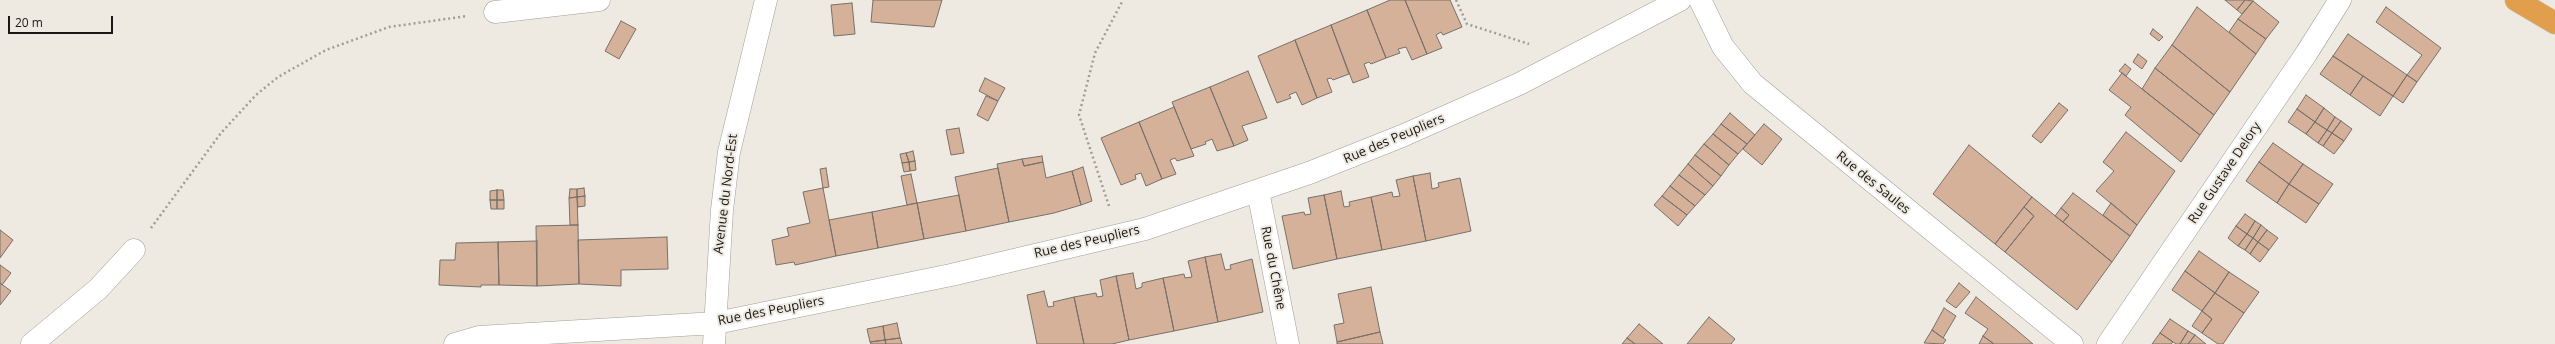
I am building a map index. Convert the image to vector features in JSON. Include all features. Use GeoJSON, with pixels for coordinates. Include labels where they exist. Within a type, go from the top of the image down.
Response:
{"type":"FeatureCollection","features":[{"type":"Feature","properties":{"kind":"highway"},"geometry":{"type":"LineString","coordinates":[[2516,0],[2555,23]]}},
{"type":"Feature","properties":{"kind":"street"},"geometry":{"type":"LineString","coordinates":[[495,12],[599,0]]}},
{"type":"Feature","properties":{"kind":"street","name":"Avenue du Nord-Est"},"geometry":{"type":"LineString","coordinates":[[715,333],[722,210],[729,152],[766,0]]}},
{"type":"Feature","properties":{"kind":"street","name":"Rue des Peupliers"},"geometry":{"type":"LineString","coordinates":[[455,344],[479,337],[715,333],[1145,229],[1258,191],[1394,139],[1519,84],[1680,0]]}},
{"type":"Feature","properties":{"kind":"street","name":"Rue des Saules"},"geometry":{"type":"LineString","coordinates":[[1700,0],[1723,47],[1759,89],[2072,344]]}},
{"type":"Feature","properties":{"kind":"street","name":"Rue Gustave Delory"},"geometry":{"type":"LineString","coordinates":[[2108,344],[2306,54],[2340,0]]}},
{"type":"Feature","properties":{"kind":"street","name":"Rue du Chêne"},"geometry":{"type":"LineString","coordinates":[[1258,191],[1288,344]]}},
{"type":"Feature","properties":{"kind":"street"},"geometry":{"type":"LineString","coordinates":[[32,344],[98,289],[134,250]]}},
{"type":"Feature","properties":{"kind":"path"},"geometry":{"type":"LineString","coordinates":[[1119,235],[1079,115],[1095,53],[1123,0]]}},
{"type":"Feature","properties":{"kind":"path"},"geometry":{"type":"LineString","coordinates":[[1456,0],[1467,24],[1571,56]]}},
{"type":"Feature","properties":{"kind":"path"},"geometry":{"type":"LineString","coordinates":[[134,250],[222,132],[256,95],[278,77],[326,50],[389,27],[422,21],[495,12]]}},
{"type":"Feature","properties":{"kind":"building"},"geometry":{"type":"Polygon","coordinates":[[[873,0],[942,0],[934,27],[871,22],[873,0]]]}},
{"type":"Feature","properties":{"kind":"building"},"geometry":{"type":"Polygon","coordinates":[[[1390,0],[1405,0],[1427,54],[1412,60],[1406,47],[1398,49],[1400,53],[1386,58],[1367,10],[1390,0]]]}},
{"type":"Feature","properties":{"kind":"building"},"geometry":{"type":"Polygon","coordinates":[[[1405,0],[1450,0],[1462,27],[1443,35],[1441,32],[1436,35],[1442,48],[1427,54],[1405,0]]]}},
{"type":"Feature","properties":{"kind":"building"},"geometry":{"type":"Polygon","coordinates":[[[2225,0],[2245,0],[2237,10],[2225,0]]]}},
{"type":"Feature","properties":{"kind":"building"},"geometry":{"type":"Polygon","coordinates":[[[2245,0],[2253,1],[2242,14],[2237,10],[2245,0]]]}},
{"type":"Feature","properties":{"kind":"building"},"geometry":{"type":"Polygon","coordinates":[[[2253,1],[2279,22],[2266,39],[2238,19],[2253,1]]]}},
{"type":"Feature","properties":{"kind":"building"},"geometry":{"type":"Polygon","coordinates":[[[852,3],[855,34],[834,36],[831,5],[852,3]]]}},
{"type":"Feature","properties":{"kind":"building"},"geometry":{"type":"Polygon","coordinates":[[[2197,7],[2256,54],[2230,92],[2172,45],[2197,7]]]}},
{"type":"Feature","properties":{"kind":"building"},"geometry":{"type":"Polygon","coordinates":[[[2386,7],[2441,48],[2417,82],[2407,75],[2422,55],[2376,22],[2386,7]]]}},
{"type":"Feature","properties":{"kind":"building"},"geometry":{"type":"Polygon","coordinates":[[[1367,10],[1386,58],[1371,64],[1369,62],[1364,64],[1369,77],[1353,83],[1331,25],[1367,10]]]}},
{"type":"Feature","properties":{"kind":"building"},"geometry":{"type":"Polygon","coordinates":[[[2238,19],[2266,39],[2256,54],[2229,32],[2238,19]]]}},
{"type":"Feature","properties":{"kind":"building"},"geometry":{"type":"Polygon","coordinates":[[[621,21],[636,29],[619,59],[605,51],[621,21]]]}},
{"type":"Feature","properties":{"kind":"building"},"geometry":{"type":"Polygon","coordinates":[[[1331,25],[1349,74],[1333,80],[1331,78],[1327,79],[1332,92],[1317,98],[1295,40],[1331,25]]]}},
{"type":"Feature","properties":{"kind":"building"},"geometry":{"type":"Polygon","coordinates":[[[2153,29],[2163,37],[2159,41],[2150,34],[2153,29]]]}},
{"type":"Feature","properties":{"kind":"building"},"geometry":{"type":"Polygon","coordinates":[[[2348,34],[2407,75],[2393,96],[2333,56],[2348,34]]]}},
{"type":"Feature","properties":{"kind":"building"},"geometry":{"type":"Polygon","coordinates":[[[1295,40],[1317,98],[1302,105],[1296,92],[1289,95],[1291,98],[1277,103],[1258,56],[1295,40]]]}},
{"type":"Feature","properties":{"kind":"building"},"geometry":{"type":"Polygon","coordinates":[[[2172,45],[2230,92],[2214,115],[2155,68],[2172,45]]]}},
{"type":"Feature","properties":{"kind":"building"},"geometry":{"type":"Polygon","coordinates":[[[2138,54],[2147,61],[2142,69],[2133,62],[2138,54]]]}},
{"type":"Feature","properties":{"kind":"building"},"geometry":{"type":"Polygon","coordinates":[[[2333,56],[2363,76],[2350,95],[2320,74],[2333,56]]]}},
{"type":"Feature","properties":{"kind":"building"},"geometry":{"type":"Polygon","coordinates":[[[2125,64],[2131,69],[2126,76],[2119,71],[2125,64]]]}},
{"type":"Feature","properties":{"kind":"building"},"geometry":{"type":"Polygon","coordinates":[[[2155,68],[2214,115],[2200,135],[2142,89],[2155,68]]]}},
{"type":"Feature","properties":{"kind":"building"},"geometry":{"type":"Polygon","coordinates":[[[1248,71],[1267,118],[1242,126],[1248,140],[1234,146],[1210,87],[1248,71]]]}},
{"type":"Feature","properties":{"kind":"building"},"geometry":{"type":"Polygon","coordinates":[[[2122,73],[2200,135],[2181,162],[2125,115],[2131,107],[2109,90],[2122,73]]]}},
{"type":"Feature","properties":{"kind":"building"},"geometry":{"type":"Polygon","coordinates":[[[2407,75],[2417,82],[2403,103],[2393,96],[2407,75]]]}},
{"type":"Feature","properties":{"kind":"building"},"geometry":{"type":"Polygon","coordinates":[[[2363,76],[2393,96],[2380,116],[2350,95],[2363,76]]]}},
{"type":"Feature","properties":{"kind":"building"},"geometry":{"type":"Polygon","coordinates":[[[985,78],[1005,88],[998,101],[979,91],[985,78]]]}},
{"type":"Feature","properties":{"kind":"building"},"geometry":{"type":"Polygon","coordinates":[[[1210,87],[1234,146],[1217,151],[1212,139],[1205,142],[1206,144],[1191,149],[1172,102],[1210,87]]]}},
{"type":"Feature","properties":{"kind":"building"},"geometry":{"type":"Polygon","coordinates":[[[2306,95],[2324,108],[2315,122],[2297,109],[2306,95]]]}},
{"type":"Feature","properties":{"kind":"building"},"geometry":{"type":"Polygon","coordinates":[[[986,96],[998,101],[988,121],[977,115],[986,96]]]}},
{"type":"Feature","properties":{"kind":"building"},"geometry":{"type":"Polygon","coordinates":[[[2059,103],[2068,110],[2041,143],[2032,136],[2059,103]]]}},
{"type":"Feature","properties":{"kind":"building"},"geometry":{"type":"Polygon","coordinates":[[[1174,107],[1194,156],[1177,161],[1175,158],[1170,160],[1176,174],[1162,179],[1139,122],[1174,107]]]}},
{"type":"Feature","properties":{"kind":"building"},"geometry":{"type":"Polygon","coordinates":[[[2324,108],[2335,117],[2327,130],[2315,122],[2324,108]]]}},
{"type":"Feature","properties":{"kind":"building"},"geometry":{"type":"Polygon","coordinates":[[[2297,109],[2315,122],[2306,134],[2288,122],[2297,109]]]}},
{"type":"Feature","properties":{"kind":"building"},"geometry":{"type":"Polygon","coordinates":[[[1730,113],[1755,135],[1747,144],[1721,124],[1730,113]]]}},
{"type":"Feature","properties":{"kind":"building"},"geometry":{"type":"Polygon","coordinates":[[[2335,117],[2341,121],[2332,133],[2327,130],[2335,117]]]}},
{"type":"Feature","properties":{"kind":"building"},"geometry":{"type":"Polygon","coordinates":[[[2341,121],[2352,129],[2344,141],[2332,133],[2341,121]]]}},
{"type":"Feature","properties":{"kind":"building"},"geometry":{"type":"Polygon","coordinates":[[[1139,122],[1162,179],[1146,186],[1141,173],[1135,175],[1136,179],[1121,185],[1101,138],[1139,122]]]}},
{"type":"Feature","properties":{"kind":"building"},"geometry":{"type":"Polygon","coordinates":[[[2315,122],[2327,130],[2318,143],[2306,134],[2315,122]]]}},
{"type":"Feature","properties":{"kind":"building"},"geometry":{"type":"Polygon","coordinates":[[[1721,124],[1747,144],[1738,154],[1713,134],[1721,124]]]}},
{"type":"Feature","properties":{"kind":"building"},"geometry":{"type":"Polygon","coordinates":[[[1764,124],[1782,139],[1762,165],[1743,149],[1764,124]]]}},
{"type":"Feature","properties":{"kind":"building"},"geometry":{"type":"Polygon","coordinates":[[[959,128],[964,153],[951,155],[946,130],[959,128]]]}},
{"type":"Feature","properties":{"kind":"building"},"geometry":{"type":"Polygon","coordinates":[[[2327,130],[2332,133],[2323,146],[2318,143],[2327,130]]]}},
{"type":"Feature","properties":{"kind":"building"},"geometry":{"type":"Polygon","coordinates":[[[2126,132],[2175,171],[2137,225],[2096,191],[2114,171],[2103,162],[2126,132]]]}},
{"type":"Feature","properties":{"kind":"building"},"geometry":{"type":"Polygon","coordinates":[[[2332,133],[2344,141],[2334,154],[2323,146],[2332,133]]]}},
{"type":"Feature","properties":{"kind":"building"},"geometry":{"type":"Polygon","coordinates":[[[1713,134],[1738,154],[1729,165],[1704,144],[1713,134]]]}},
{"type":"Feature","properties":{"kind":"building"},"geometry":{"type":"Polygon","coordinates":[[[2273,143],[2303,164],[2289,184],[2259,162],[2273,143]]]}},
{"type":"Feature","properties":{"kind":"building"},"geometry":{"type":"Polygon","coordinates":[[[1704,144],[1729,165],[1721,176],[1695,155],[1704,144]]]}},
{"type":"Feature","properties":{"kind":"building"},"geometry":{"type":"Polygon","coordinates":[[[1969,145],[2032,197],[1995,244],[1933,194],[1969,145]]]}},
{"type":"Feature","properties":{"kind":"building"},"geometry":{"type":"Polygon","coordinates":[[[913,151],[915,161],[909,162],[906,153],[913,151]]]}},
{"type":"Feature","properties":{"kind":"building"},"geometry":{"type":"Polygon","coordinates":[[[906,153],[909,162],[902,163],[900,154],[906,153]]]}},
{"type":"Feature","properties":{"kind":"building"},"geometry":{"type":"Polygon","coordinates":[[[1695,155],[1721,176],[1713,186],[1688,164],[1695,155]]]}},
{"type":"Feature","properties":{"kind":"building"},"geometry":{"type":"Polygon","coordinates":[[[1042,156],[1043,162],[1024,166],[1022,159],[1042,156]]]}},
{"type":"Feature","properties":{"kind":"building"},"geometry":{"type":"Polygon","coordinates":[[[1022,159],[1024,166],[1043,162],[1046,178],[1072,171],[1081,205],[1054,213],[1009,222],[997,164],[1022,159]]]}},
{"type":"Feature","properties":{"kind":"building"},"geometry":{"type":"Polygon","coordinates":[[[915,161],[916,170],[910,171],[909,162],[915,161]]]}},
{"type":"Feature","properties":{"kind":"building"},"geometry":{"type":"Polygon","coordinates":[[[909,162],[910,171],[904,172],[902,163],[909,162]]]}},
{"type":"Feature","properties":{"kind":"building"},"geometry":{"type":"Polygon","coordinates":[[[2259,162],[2289,184],[2277,203],[2246,181],[2259,162]]]}},
{"type":"Feature","properties":{"kind":"building"},"geometry":{"type":"Polygon","coordinates":[[[1688,164],[1713,186],[1705,195],[1679,175],[1688,164]]]}},
{"type":"Feature","properties":{"kind":"building"},"geometry":{"type":"Polygon","coordinates":[[[2303,164],[2333,184],[2319,204],[2289,184],[2303,164]]]}},
{"type":"Feature","properties":{"kind":"building"},"geometry":{"type":"Polygon","coordinates":[[[1083,167],[1092,201],[1081,205],[1072,171],[1083,167]]]}},
{"type":"Feature","properties":{"kind":"building"},"geometry":{"type":"Polygon","coordinates":[[[826,168],[829,187],[823,188],[820,169],[826,168]]]}},
{"type":"Feature","properties":{"kind":"building"},"geometry":{"type":"Polygon","coordinates":[[[998,168],[1009,222],[966,231],[955,177],[998,168]]]}},
{"type":"Feature","properties":{"kind":"building"},"geometry":{"type":"Polygon","coordinates":[[[1430,173],[1432,189],[1439,187],[1438,183],[1460,178],[1471,231],[1426,241],[1413,176],[1430,173]]]}},
{"type":"Feature","properties":{"kind":"building"},"geometry":{"type":"Polygon","coordinates":[[[911,174],[917,203],[907,205],[901,176],[911,174]]]}},
{"type":"Feature","properties":{"kind":"building"},"geometry":{"type":"Polygon","coordinates":[[[1679,175],[1705,195],[1695,206],[1670,186],[1679,175]]]}},
{"type":"Feature","properties":{"kind":"building"},"geometry":{"type":"Polygon","coordinates":[[[1413,176],[1426,241],[1382,250],[1371,197],[1392,192],[1393,197],[1400,196],[1396,180],[1413,176]]]}},
{"type":"Feature","properties":{"kind":"building"},"geometry":{"type":"Polygon","coordinates":[[[2289,184],[2319,204],[2306,223],[2277,203],[2289,184]]]}},
{"type":"Feature","properties":{"kind":"building"},"geometry":{"type":"Polygon","coordinates":[[[1670,186],[1695,206],[1687,215],[1662,196],[1670,186]]]}},
{"type":"Feature","properties":{"kind":"building"},"geometry":{"type":"Polygon","coordinates":[[[584,188],[585,196],[577,197],[577,189],[584,188]]]}},
{"type":"Feature","properties":{"kind":"building"},"geometry":{"type":"Polygon","coordinates":[[[823,188],[836,256],[795,265],[794,262],[776,265],[772,240],[789,236],[787,228],[810,223],[803,192],[823,188]]]}},
{"type":"Feature","properties":{"kind":"building"},"geometry":{"type":"Polygon","coordinates":[[[570,189],[577,189],[577,197],[569,198],[570,189]]]}},
{"type":"Feature","properties":{"kind":"building"},"geometry":{"type":"Polygon","coordinates":[[[497,190],[503,190],[504,200],[497,200],[497,190]]]}},
{"type":"Feature","properties":{"kind":"building"},"geometry":{"type":"Polygon","coordinates":[[[497,190],[497,200],[490,200],[490,191],[497,190]]]}},
{"type":"Feature","properties":{"kind":"building"},"geometry":{"type":"Polygon","coordinates":[[[1341,191],[1344,207],[1350,206],[1349,202],[1371,197],[1382,250],[1337,259],[1324,195],[1341,191]]]}},
{"type":"Feature","properties":{"kind":"building"},"geometry":{"type":"Polygon","coordinates":[[[2073,193],[2130,236],[2112,262],[2063,222],[2069,215],[2061,208],[2073,193]]]}},
{"type":"Feature","properties":{"kind":"building"},"geometry":{"type":"Polygon","coordinates":[[[959,195],[966,231],[924,239],[917,203],[959,195]]]}},
{"type":"Feature","properties":{"kind":"building"},"geometry":{"type":"Polygon","coordinates":[[[1324,195],[1337,259],[1293,269],[1282,216],[1304,212],[1305,215],[1311,214],[1308,198],[1324,195]]]}},
{"type":"Feature","properties":{"kind":"building"},"geometry":{"type":"Polygon","coordinates":[[[585,196],[585,206],[578,207],[577,197],[585,196]]]}},
{"type":"Feature","properties":{"kind":"building"},"geometry":{"type":"Polygon","coordinates":[[[1662,196],[1687,215],[1678,226],[1654,205],[1662,196]]]}},
{"type":"Feature","properties":{"kind":"building"},"geometry":{"type":"Polygon","coordinates":[[[577,197],[578,225],[570,225],[569,198],[577,197]]]}},
{"type":"Feature","properties":{"kind":"building"},"geometry":{"type":"Polygon","coordinates":[[[2032,197],[2112,262],[2077,310],[2005,252],[2034,216],[2024,207],[2032,197]]]}},
{"type":"Feature","properties":{"kind":"building"},"geometry":{"type":"Polygon","coordinates":[[[490,200],[497,200],[497,209],[491,209],[490,200]]]}},
{"type":"Feature","properties":{"kind":"building"},"geometry":{"type":"Polygon","coordinates":[[[497,200],[504,200],[504,209],[497,209],[497,200]]]}},
{"type":"Feature","properties":{"kind":"building"},"geometry":{"type":"Polygon","coordinates":[[[917,203],[924,239],[878,248],[872,212],[917,203]]]}},
{"type":"Feature","properties":{"kind":"building"},"geometry":{"type":"Polygon","coordinates":[[[2111,203],[2137,225],[2130,236],[2103,215],[2111,203]]]}},
{"type":"Feature","properties":{"kind":"building"},"geometry":{"type":"Polygon","coordinates":[[[2024,207],[2034,216],[2005,252],[1995,244],[2024,207]]]}},
{"type":"Feature","properties":{"kind":"building"},"geometry":{"type":"Polygon","coordinates":[[[2061,208],[2069,215],[2063,222],[2055,216],[2061,208]]]}},
{"type":"Feature","properties":{"kind":"building"},"geometry":{"type":"Polygon","coordinates":[[[872,212],[878,248],[836,256],[829,220],[872,212]]]}},
{"type":"Feature","properties":{"kind":"building"},"geometry":{"type":"Polygon","coordinates":[[[2245,214],[2255,221],[2247,234],[2236,226],[2245,214]]]}},
{"type":"Feature","properties":{"kind":"building"},"geometry":{"type":"Polygon","coordinates":[[[2255,221],[2261,225],[2253,238],[2247,234],[2255,221]]]}},
{"type":"Feature","properties":{"kind":"building"},"geometry":{"type":"Polygon","coordinates":[[[578,225],[579,284],[537,286],[536,226],[578,225]]]}},
{"type":"Feature","properties":{"kind":"building"},"geometry":{"type":"Polygon","coordinates":[[[2261,225],[2267,230],[2258,242],[2253,238],[2261,225]]]}},
{"type":"Feature","properties":{"kind":"building"},"geometry":{"type":"Polygon","coordinates":[[[2236,226],[2247,234],[2238,246],[2228,238],[2236,226]]]}},
{"type":"Feature","properties":{"kind":"building"},"geometry":{"type":"Polygon","coordinates":[[[0,230],[13,240],[0,258],[0,230]]]}},
{"type":"Feature","properties":{"kind":"building"},"geometry":{"type":"Polygon","coordinates":[[[2267,230],[2278,238],[2269,250],[2258,242],[2267,230]]]}},
{"type":"Feature","properties":{"kind":"building"},"geometry":{"type":"Polygon","coordinates":[[[2247,234],[2253,238],[2245,250],[2238,246],[2247,234]]]}},
{"type":"Feature","properties":{"kind":"building"},"geometry":{"type":"Polygon","coordinates":[[[667,237],[668,269],[621,270],[621,286],[579,284],[578,240],[667,237]]]}},
{"type":"Feature","properties":{"kind":"building"},"geometry":{"type":"Polygon","coordinates":[[[2253,238],[2258,242],[2250,254],[2245,250],[2253,238]]]}},
{"type":"Feature","properties":{"kind":"building"},"geometry":{"type":"Polygon","coordinates":[[[537,241],[537,286],[499,285],[498,242],[537,241]]]}},
{"type":"Feature","properties":{"kind":"building"},"geometry":{"type":"Polygon","coordinates":[[[498,242],[499,285],[481,285],[481,287],[439,285],[440,260],[455,260],[456,243],[498,242]]]}},
{"type":"Feature","properties":{"kind":"building"},"geometry":{"type":"Polygon","coordinates":[[[2258,242],[2269,250],[2260,262],[2250,254],[2258,242]]]}},
{"type":"Feature","properties":{"kind":"building"},"geometry":{"type":"Polygon","coordinates":[[[2199,251],[2229,272],[2215,293],[2185,271],[2199,251]]]}},
{"type":"Feature","properties":{"kind":"building"},"geometry":{"type":"Polygon","coordinates":[[[1221,254],[1225,270],[1231,269],[1230,265],[1252,259],[1263,312],[1218,322],[1205,257],[1221,254]]]}},
{"type":"Feature","properties":{"kind":"building"},"geometry":{"type":"Polygon","coordinates":[[[1205,257],[1218,322],[1174,331],[1163,278],[1184,274],[1185,278],[1192,277],[1188,261],[1205,257]]]}},
{"type":"Feature","properties":{"kind":"building"},"geometry":{"type":"Polygon","coordinates":[[[0,265],[11,273],[2,285],[0,283],[0,265]]]}},
{"type":"Feature","properties":{"kind":"building"},"geometry":{"type":"Polygon","coordinates":[[[2185,271],[2215,293],[2202,311],[2172,290],[2185,271]]]}},
{"type":"Feature","properties":{"kind":"building"},"geometry":{"type":"Polygon","coordinates":[[[2229,272],[2259,292],[2244,313],[2215,293],[2229,272]]]}},
{"type":"Feature","properties":{"kind":"building"},"geometry":{"type":"Polygon","coordinates":[[[1133,273],[1136,289],[1142,287],[1142,283],[1163,278],[1174,331],[1129,340],[1116,276],[1133,273]]]}},
{"type":"Feature","properties":{"kind":"building"},"geometry":{"type":"Polygon","coordinates":[[[1116,276],[1129,340],[1112,344],[1084,344],[1074,297],[1096,293],[1097,297],[1103,296],[1100,280],[1116,276]]]}},
{"type":"Feature","properties":{"kind":"building"},"geometry":{"type":"Polygon","coordinates":[[[0,283],[11,291],[0,305],[0,283]]]}},
{"type":"Feature","properties":{"kind":"building"},"geometry":{"type":"Polygon","coordinates":[[[1959,283],[1970,292],[1956,308],[1946,301],[1959,283]]]}},
{"type":"Feature","properties":{"kind":"building"},"geometry":{"type":"Polygon","coordinates":[[[1371,287],[1380,332],[1337,342],[1334,325],[1344,323],[1338,294],[1371,287]]]}},
{"type":"Feature","properties":{"kind":"building"},"geometry":{"type":"Polygon","coordinates":[[[1044,291],[1048,307],[1054,306],[1053,302],[1074,297],[1084,344],[1037,344],[1027,295],[1044,291]]]}},
{"type":"Feature","properties":{"kind":"building"},"geometry":{"type":"Polygon","coordinates":[[[2215,293],[2244,313],[2223,344],[2218,344],[2202,333],[2212,319],[2202,311],[2215,293]]]}},
{"type":"Feature","properties":{"kind":"building"},"geometry":{"type":"Polygon","coordinates":[[[1976,297],[2033,344],[1994,344],[1983,336],[1988,329],[1965,313],[1976,297]]]}},
{"type":"Feature","properties":{"kind":"building"},"geometry":{"type":"Polygon","coordinates":[[[1944,308],[1956,316],[1943,338],[1932,330],[1944,308]]]}},
{"type":"Feature","properties":{"kind":"building"},"geometry":{"type":"Polygon","coordinates":[[[2202,311],[2212,319],[2202,333],[2192,326],[2202,311]]]}},
{"type":"Feature","properties":{"kind":"building"},"geometry":{"type":"Polygon","coordinates":[[[1709,317],[1735,339],[1731,344],[1687,344],[1709,317]]]}},
{"type":"Feature","properties":{"kind":"building"},"geometry":{"type":"Polygon","coordinates":[[[2170,319],[2188,331],[2180,344],[2176,344],[2160,333],[2170,319]]]}},
{"type":"Feature","properties":{"kind":"building"},"geometry":{"type":"Polygon","coordinates":[[[897,323],[900,338],[885,340],[883,326],[897,323]]]}},
{"type":"Feature","properties":{"kind":"building"},"geometry":{"type":"Polygon","coordinates":[[[1639,324],[1663,344],[1635,344],[1627,338],[1639,324]]]}},
{"type":"Feature","properties":{"kind":"building"},"geometry":{"type":"Polygon","coordinates":[[[883,326],[885,340],[870,342],[867,329],[883,326]]]}},
{"type":"Feature","properties":{"kind":"building"},"geometry":{"type":"Polygon","coordinates":[[[1932,330],[1946,340],[1943,344],[1924,343],[1932,330]]]}},
{"type":"Feature","properties":{"kind":"building"},"geometry":{"type":"Polygon","coordinates":[[[2188,331],[2195,335],[2188,344],[2180,344],[2188,331]]]}},
{"type":"Feature","properties":{"kind":"building"},"geometry":{"type":"Polygon","coordinates":[[[1380,332],[1383,344],[1337,344],[1337,342],[1380,332]]]}},
{"type":"Feature","properties":{"kind":"building"},"geometry":{"type":"Polygon","coordinates":[[[2160,333],[2173,342],[2171,344],[2152,344],[2160,333]]]}},
{"type":"Feature","properties":{"kind":"building"},"geometry":{"type":"Polygon","coordinates":[[[2195,335],[2206,344],[2188,344],[2195,335]]]}},
{"type":"Feature","properties":{"kind":"building"},"geometry":{"type":"Polygon","coordinates":[[[1983,336],[1994,344],[1979,344],[1983,336]]]}},
{"type":"Feature","properties":{"kind":"building"},"geometry":{"type":"Polygon","coordinates":[[[900,338],[902,344],[886,344],[885,340],[900,338]]]}},
{"type":"Feature","properties":{"kind":"building"},"geometry":{"type":"Polygon","coordinates":[[[1627,338],[1635,344],[1622,344],[1627,338]]]}},
{"type":"Feature","properties":{"kind":"building"},"geometry":{"type":"Polygon","coordinates":[[[885,340],[886,344],[871,344],[870,342],[885,340]]]}}]}
